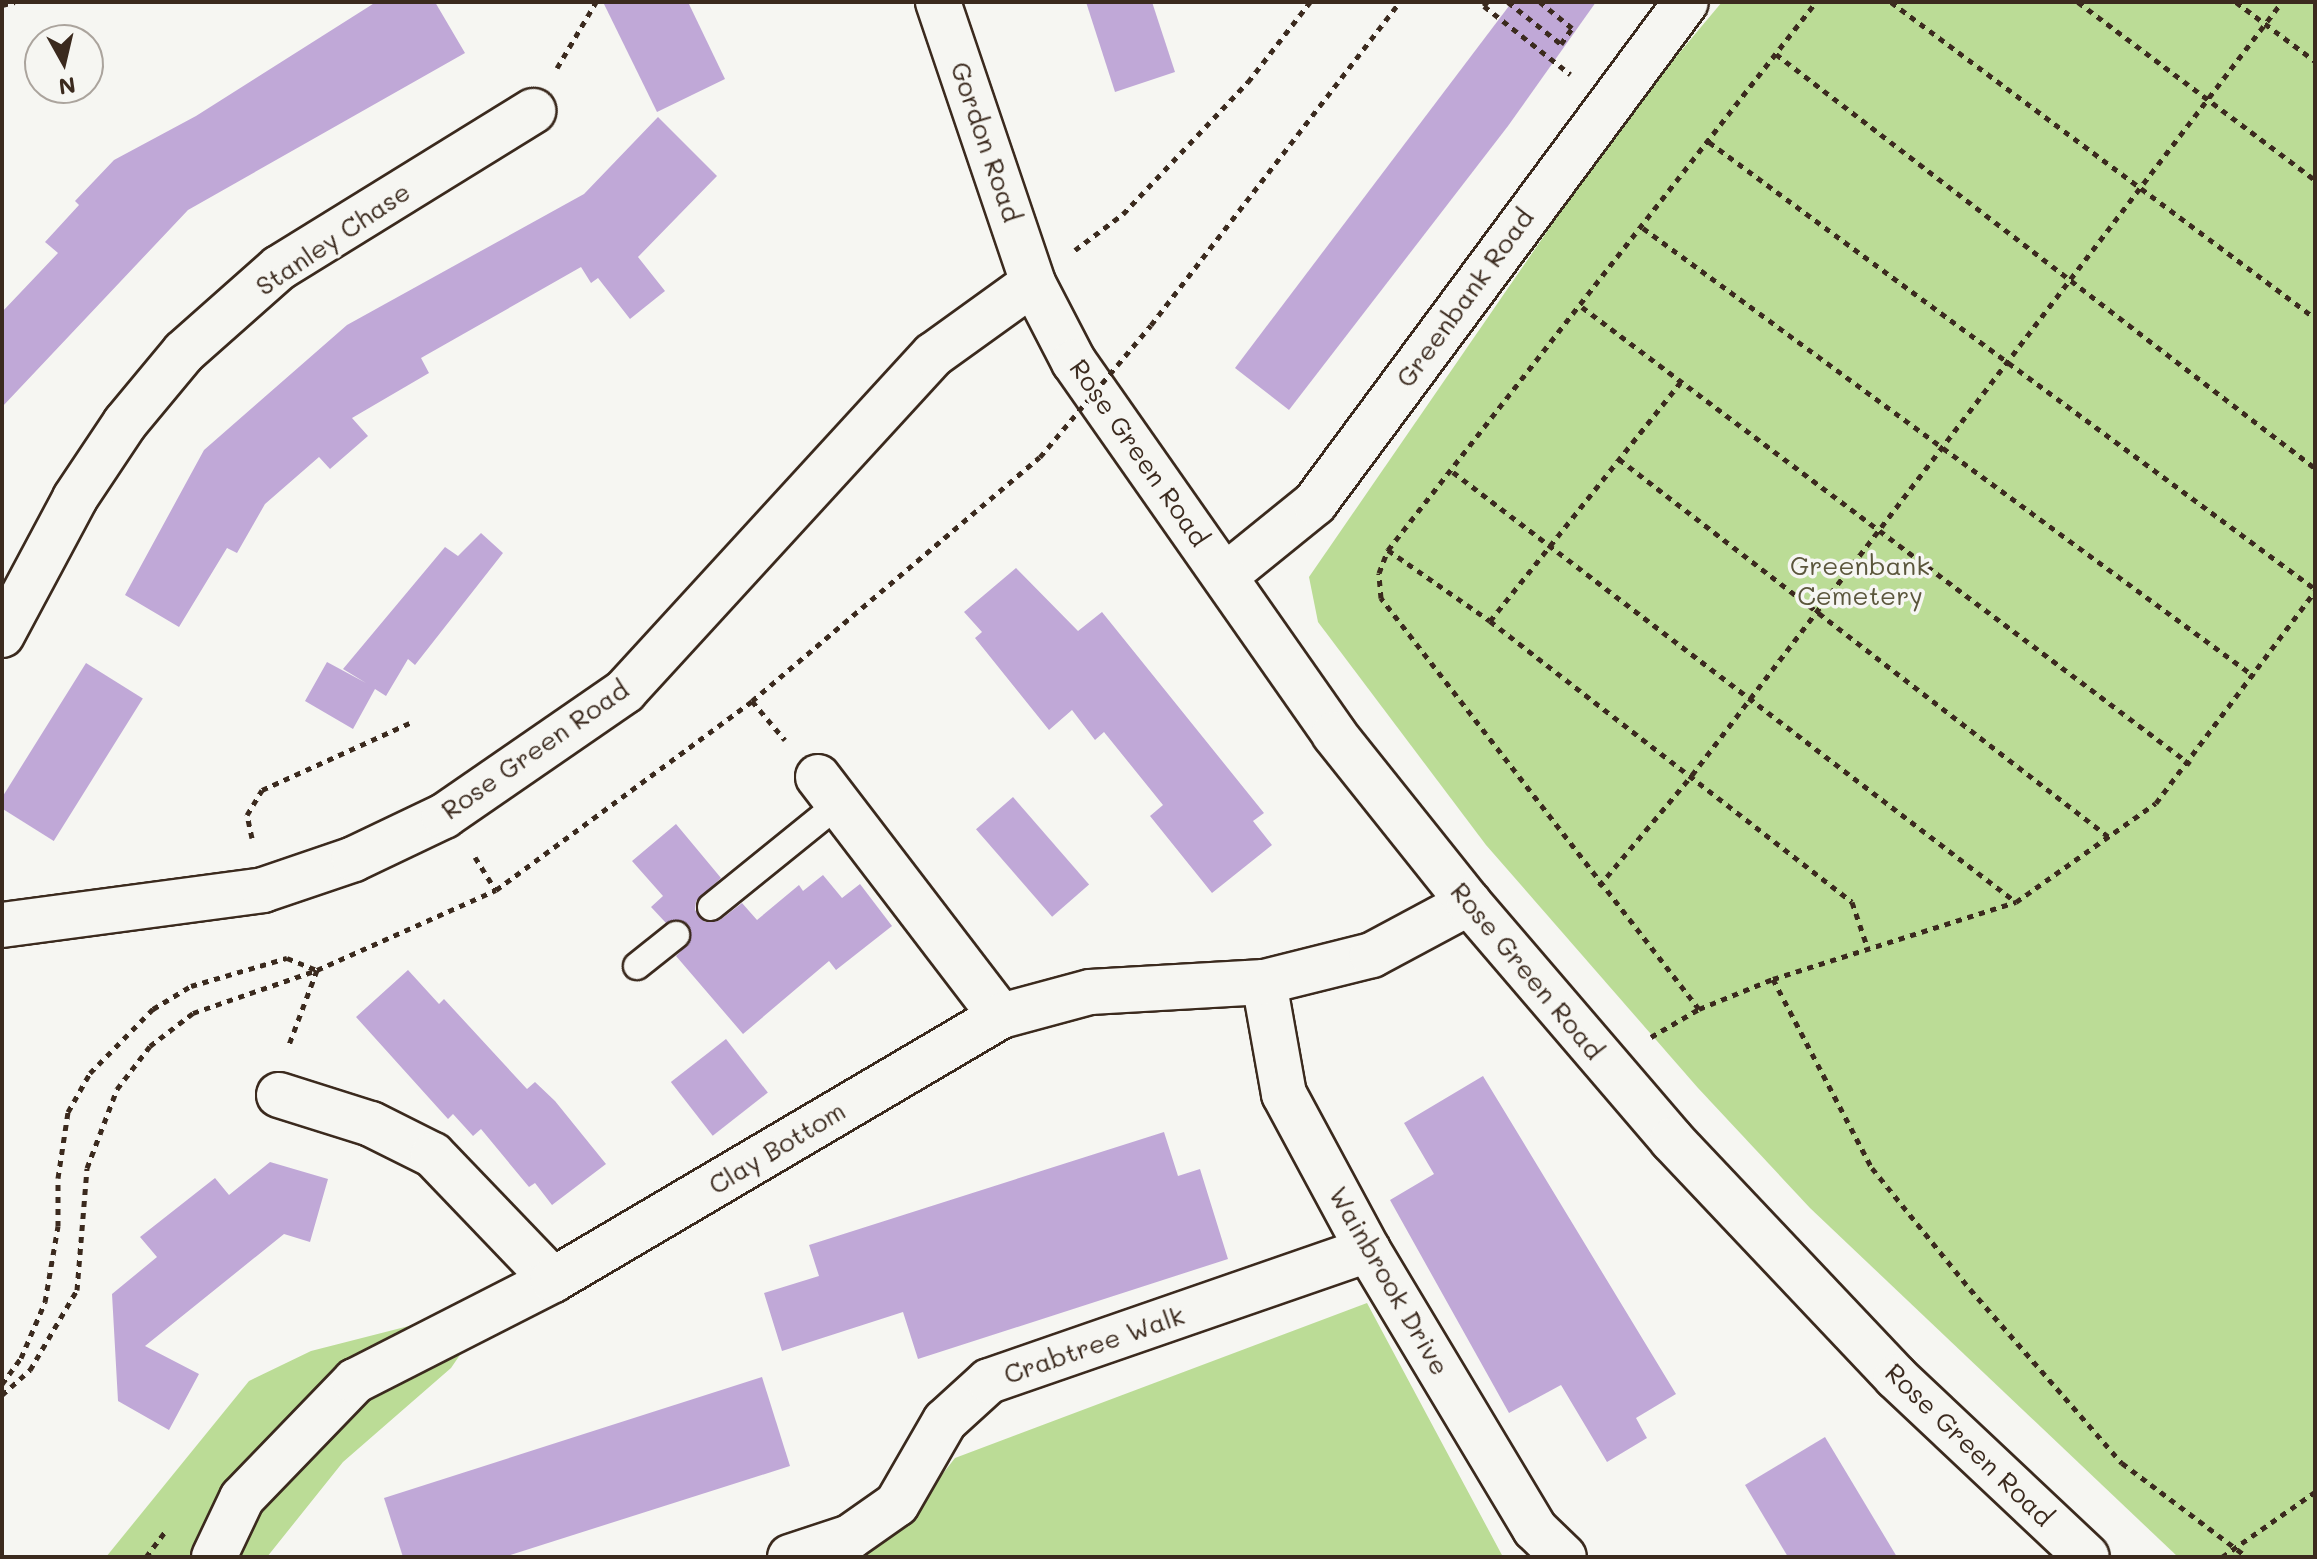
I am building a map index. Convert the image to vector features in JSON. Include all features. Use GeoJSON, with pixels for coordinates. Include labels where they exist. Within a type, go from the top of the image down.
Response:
{"type":"FeatureCollection","features":[{"type":"Feature","properties":{"kind":"street","name":"Gordon Road"},"geometry":{"type":"LineString","coordinates":[[938,2],[1033,283]]}},
{"type":"Feature","properties":{"kind":"street","name":"Greenbank Road"},"geometry":{"type":"LineString","coordinates":[[1225,576],[1315,503],[1607,104],[1686,2]]}},
{"type":"Feature","properties":{"kind":"street","name":"Stanley Chase"},"geometry":{"type":"LineString","coordinates":[[2,635],[75,498],[125,423],[184,352],[279,268],[533,111]]}},
{"type":"Feature","properties":{"kind":"street","name":"Rose Green Road"},"geometry":{"type":"LineString","coordinates":[[2,925],[263,890],[354,859],[444,816],[625,691],[933,355],[1033,283],[1074,362],[1334,734],[1469,903],[1604,1062],[1896,1377],[2087,1557]]}},
{"type":"Feature","properties":{"kind":"street"},"geometry":{"type":"LineString","coordinates":[[828,790],[1001,1016]]}},
{"type":"Feature","properties":{"kind":"street","name":"Clay Bottom"},"geometry":{"type":"LineString","coordinates":[[214,1557],[242,1498],[355,1381],[553,1280],[1001,1016],[1090,992],[1264,982],[1372,955],[1469,903]]}},
{"type":"Feature","properties":{"kind":"street","name":"Wainbrook Drive"},"geometry":{"type":"LineString","coordinates":[[1264,982],[1284,1094],[1368,1250],[1535,1529],[1564,1557]]}},
{"type":"Feature","properties":{"kind":"street"},"geometry":{"type":"LineString","coordinates":[[279,1095],[371,1124],[433,1155],[553,1280]]}},
{"type":"Feature","properties":{"kind":"street","name":"Crabtree Walk"},"geometry":{"type":"LineString","coordinates":[[790,1557],[850,1537],[897,1504],[945,1421],[989,1381],[1368,1250]]}},
{"type":"Feature","properties":{"kind":"lane"},"geometry":{"type":"LineString","coordinates":[[711,907],[828,790]]}},
{"type":"Feature","properties":{"kind":"lane"},"geometry":{"type":"LineString","coordinates":[[637,966],[676,935]]}},
{"type":"Feature","properties":{"kind":"path"},"geometry":{"type":"LineString","coordinates":[[2,5],[15,2]]}},
{"type":"Feature","properties":{"kind":"path"},"geometry":{"type":"LineString","coordinates":[[533,111],[596,2]]}},
{"type":"Feature","properties":{"kind":"path"},"geometry":{"type":"LineString","coordinates":[[1033,283],[1123,214],[1248,82],[1310,2]]}},
{"type":"Feature","properties":{"kind":"path"},"geometry":{"type":"LineString","coordinates":[[2,1395],[30,1370],[77,1290],[87,1168],[117,1089],[150,1046],[193,1013],[317,970],[496,890],[752,701],[1040,457],[1151,325],[1400,2]]}},
{"type":"Feature","properties":{"kind":"path"},"geometry":{"type":"LineString","coordinates":[[1487,2],[1484,6],[1607,104]]}},
{"type":"Feature","properties":{"kind":"path"},"geometry":{"type":"LineString","coordinates":[[1508,2],[1561,44],[1572,28],[1540,2]]}},
{"type":"Feature","properties":{"kind":"path"},"geometry":{"type":"LineString","coordinates":[[1699,1009],[1599,886],[1381,598],[1379,573],[1388,550],[1582,307],[1816,2]]}},
{"type":"Feature","properties":{"kind":"path"},"geometry":{"type":"LineString","coordinates":[[1891,2],[2315,318]]}},
{"type":"Feature","properties":{"kind":"path"},"geometry":{"type":"LineString","coordinates":[[2078,2],[2315,180]]}},
{"type":"Feature","properties":{"kind":"path"},"geometry":{"type":"LineString","coordinates":[[2236,2],[2315,61]]}},
{"type":"Feature","properties":{"kind":"path"},"geometry":{"type":"LineString","coordinates":[[1599,886],[1692,775],[2282,2]]}},
{"type":"Feature","properties":{"kind":"path"},"geometry":{"type":"LineString","coordinates":[[1776,54],[2315,468]]}},
{"type":"Feature","properties":{"kind":"path"},"geometry":{"type":"LineString","coordinates":[[1604,1062],[1699,1009],[1773,979],[2016,902],[2156,803],[2190,764],[2315,590],[1709,142]]}},
{"type":"Feature","properties":{"kind":"path"},"geometry":{"type":"LineString","coordinates":[[1643,228],[2254,676]]}},
{"type":"Feature","properties":{"kind":"path"},"geometry":{"type":"LineString","coordinates":[[1582,307],[2190,764]]}},
{"type":"Feature","properties":{"kind":"path"},"geometry":{"type":"LineString","coordinates":[[1490,621],[1680,383]]}},
{"type":"Feature","properties":{"kind":"path"},"geometry":{"type":"LineString","coordinates":[[1619,459],[1818,609],[2109,837]]}},
{"type":"Feature","properties":{"kind":"path"},"geometry":{"type":"LineString","coordinates":[[1453,472],[2016,902]]}},
{"type":"Feature","properties":{"kind":"path"},"geometry":{"type":"LineString","coordinates":[[1388,550],[1490,621],[1852,902],[1868,949]]}},
{"type":"Feature","properties":{"kind":"path"},"geometry":{"type":"LineString","coordinates":[[263,890],[247,815],[262,790],[410,723]]}},
{"type":"Feature","properties":{"kind":"path"},"geometry":{"type":"LineString","coordinates":[[2,1384],[21,1358],[45,1302],[58,1226],[68,1112],[90,1073],[153,1009],[191,986],[287,958],[317,970]]}},
{"type":"Feature","properties":{"kind":"path"},"geometry":{"type":"LineString","coordinates":[[279,1095],[289,1044],[317,970]]}},
{"type":"Feature","properties":{"kind":"path"},"geometry":{"type":"LineString","coordinates":[[1773,979],[1872,1168],[1970,1289],[2122,1463],[2238,1546],[2247,1557]]}},
{"type":"Feature","properties":{"kind":"path"},"geometry":{"type":"LineString","coordinates":[[2222,1557],[2315,1492]]}},
{"type":"Feature","properties":{"kind":"green space","name":"Greenbank Cemetery"},"geometry":{"type":"Polygon","coordinates":[[[1722,2],[2315,2],[2315,1557],[2178,1557],[1810,1208],[1698,1088],[1486,845],[1318,622],[1309,577],[1628,114],[1722,2]]]}},
{"type":"Feature","properties":{"kind":"green space"},"geometry":{"type":"Polygon","coordinates":[[[1367,1303],[1503,1557],[855,1557],[901,1527],[955,1458],[1367,1303]]]}},
{"type":"Feature","properties":{"kind":"green space"},"geometry":{"type":"Polygon","coordinates":[[[452,1315],[466,1346],[451,1368],[343,1462],[267,1557],[106,1557],[249,1381],[311,1351],[452,1315]]]}},
{"type":"Feature","properties":{"kind":"building"},"geometry":{"type":"Polygon","coordinates":[[[376,2],[435,2],[465,53],[188,210],[2,407],[2,312],[58,253],[45,242],[79,205],[75,201],[114,160],[196,116],[376,2]]]}},
{"type":"Feature","properties":{"kind":"building"},"geometry":{"type":"Polygon","coordinates":[[[603,2],[688,2],[725,79],[657,112],[603,2]]]}},
{"type":"Feature","properties":{"kind":"building"},"geometry":{"type":"Polygon","coordinates":[[[1086,2],[1152,2],[1175,72],[1115,92],[1086,2]]]}},
{"type":"Feature","properties":{"kind":"building"},"geometry":{"type":"Polygon","coordinates":[[[1512,2],[1596,2],[1508,126],[1289,410],[1235,368],[1512,2]]]}},
{"type":"Feature","properties":{"kind":"building"},"geometry":{"type":"Polygon","coordinates":[[[658,117],[717,176],[638,257],[665,291],[630,319],[598,278],[591,283],[581,267],[421,358],[429,373],[352,418],[368,436],[330,469],[319,457],[265,504],[237,553],[227,548],[179,627],[125,595],[204,450],[347,325],[584,194],[658,117]]]}},
{"type":"Feature","properties":{"kind":"building"},"geometry":{"type":"Polygon","coordinates":[[[481,533],[503,553],[415,665],[408,659],[386,696],[375,689],[353,729],[305,701],[327,662],[366,683],[343,669],[445,547],[458,556],[481,533]]]}},
{"type":"Feature","properties":{"kind":"building"},"geometry":{"type":"Polygon","coordinates":[[[1016,568],[1078,631],[1102,612],[1264,813],[1253,821],[1272,845],[1212,893],[1150,816],[1163,805],[1104,732],[1095,740],[1072,710],[1049,730],[975,638],[982,632],[964,612],[1016,568]]]}},
{"type":"Feature","properties":{"kind":"building"},"geometry":{"type":"Polygon","coordinates":[[[86,663],[143,699],[54,841],[2,809],[2,797],[86,663]]]}},
{"type":"Feature","properties":{"kind":"building"},"geometry":{"type":"Polygon","coordinates":[[[1013,797],[1089,885],[1052,917],[976,829],[1013,797]]]}},
{"type":"Feature","properties":{"kind":"building"},"geometry":{"type":"Polygon","coordinates":[[[676,824],[721,878],[696,901],[695,910],[705,922],[720,920],[742,903],[757,920],[799,885],[803,891],[823,875],[842,898],[860,884],[892,926],[836,970],[829,961],[743,1034],[676,956],[690,942],[689,926],[681,920],[666,923],[651,907],[663,896],[632,861],[676,824]]]}},
{"type":"Feature","properties":{"kind":"building"},"geometry":{"type":"Polygon","coordinates":[[[408,970],[439,1004],[444,999],[527,1089],[535,1082],[555,1101],[606,1164],[552,1205],[535,1183],[529,1187],[481,1129],[473,1136],[453,1114],[448,1119],[356,1017],[408,970]]]}},
{"type":"Feature","properties":{"kind":"building"},"geometry":{"type":"Polygon","coordinates":[[[726,1039],[768,1093],[713,1136],[671,1082],[726,1039]]]}},
{"type":"Feature","properties":{"kind":"building"},"geometry":{"type":"Polygon","coordinates":[[[1483,1076],[1676,1394],[1636,1418],[1647,1438],[1607,1462],[1561,1385],[1509,1413],[1390,1200],[1434,1174],[1404,1123],[1483,1076]]]}},
{"type":"Feature","properties":{"kind":"building"},"geometry":{"type":"Polygon","coordinates":[[[1164,1132],[1178,1176],[1200,1169],[1228,1259],[918,1359],[903,1312],[782,1351],[764,1293],[819,1276],[809,1245],[1164,1132]]]}},
{"type":"Feature","properties":{"kind":"building"},"geometry":{"type":"Polygon","coordinates":[[[270,1162],[328,1179],[310,1242],[284,1234],[145,1346],[199,1374],[169,1430],[118,1401],[112,1294],[157,1257],[140,1237],[215,1178],[229,1195],[270,1162]]]}},
{"type":"Feature","properties":{"kind":"building"},"geometry":{"type":"Polygon","coordinates":[[[762,1377],[790,1466],[504,1557],[403,1557],[384,1498],[762,1377]]]}},
{"type":"Feature","properties":{"kind":"building"},"geometry":{"type":"Polygon","coordinates":[[[1825,1437],[1897,1557],[1788,1557],[1745,1485],[1825,1437]]]}}]}
